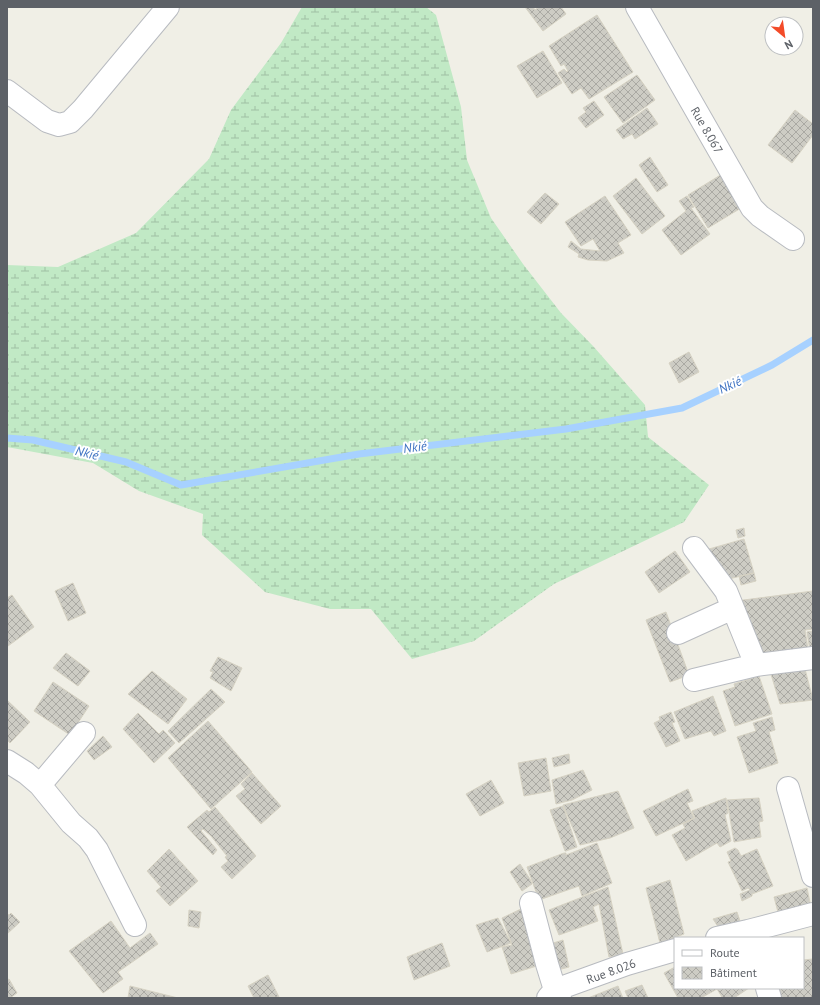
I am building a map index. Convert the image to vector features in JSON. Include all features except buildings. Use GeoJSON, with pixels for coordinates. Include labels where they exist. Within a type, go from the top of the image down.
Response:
{"type":"FeatureCollection","features":[{"type":"Feature","properties":{"kind":"street"},"geometry":{"type":"LineString","coordinates":[[7,91],[47,121],[59,125],[70,122],[83,109],[168,7]]}},
{"type":"Feature","properties":{"kind":"street","name":"Rue 8.067"},"geometry":{"type":"LineString","coordinates":[[637,7],[752,208],[760,216],[793,239]]}},
{"type":"Feature","properties":{"kind":"street"},"geometry":{"type":"LineString","coordinates":[[694,548],[726,591],[756,665]]}},
{"type":"Feature","properties":{"kind":"street"},"geometry":{"type":"LineString","coordinates":[[678,633],[733,608]]}},
{"type":"Feature","properties":{"kind":"street"},"geometry":{"type":"LineString","coordinates":[[694,680],[756,665],[813,658]]}},
{"type":"Feature","properties":{"kind":"street"},"geometry":{"type":"LineString","coordinates":[[40,785],[84,733]]}},
{"type":"Feature","properties":{"kind":"street"},"geometry":{"type":"LineString","coordinates":[[7,761],[26,773],[40,785],[72,823],[88,838],[97,850],[135,925]]}},
{"type":"Feature","properties":{"kind":"street"},"geometry":{"type":"LineString","coordinates":[[788,788],[813,876]]}},
{"type":"Feature","properties":{"kind":"street"},"geometry":{"type":"LineString","coordinates":[[531,903],[555,995]]}},
{"type":"Feature","properties":{"kind":"street"},"geometry":{"type":"LineString","coordinates":[[725,937],[750,934],[813,914]]}},
{"type":"Feature","properties":{"kind":"street","name":"Rue 8.026"},"geometry":{"type":"LineString","coordinates":[[555,995],[627,964],[674,950]]}},
{"type":"Feature","properties":{"kind":"green space"},"geometry":{"type":"Polygon","coordinates":[[[302,7],[426,7],[436,15],[461,107],[467,160],[491,218],[523,264],[561,313],[593,346],[645,405],[648,437],[709,485],[684,522],[554,584],[474,641],[412,659],[371,609],[330,609],[265,592],[202,535],[203,514],[139,491],[93,463],[7,447],[7,265],[58,267],[136,233],[209,159],[231,110],[281,43],[302,7]]]}},
{"type":"Feature","properties":{"kind":"waterway","name":"Nkié"},"geometry":{"type":"LineString","coordinates":[[7,438],[33,440],[126,462],[181,485],[359,454],[566,429],[682,408],[772,365],[813,340]]}}]}
